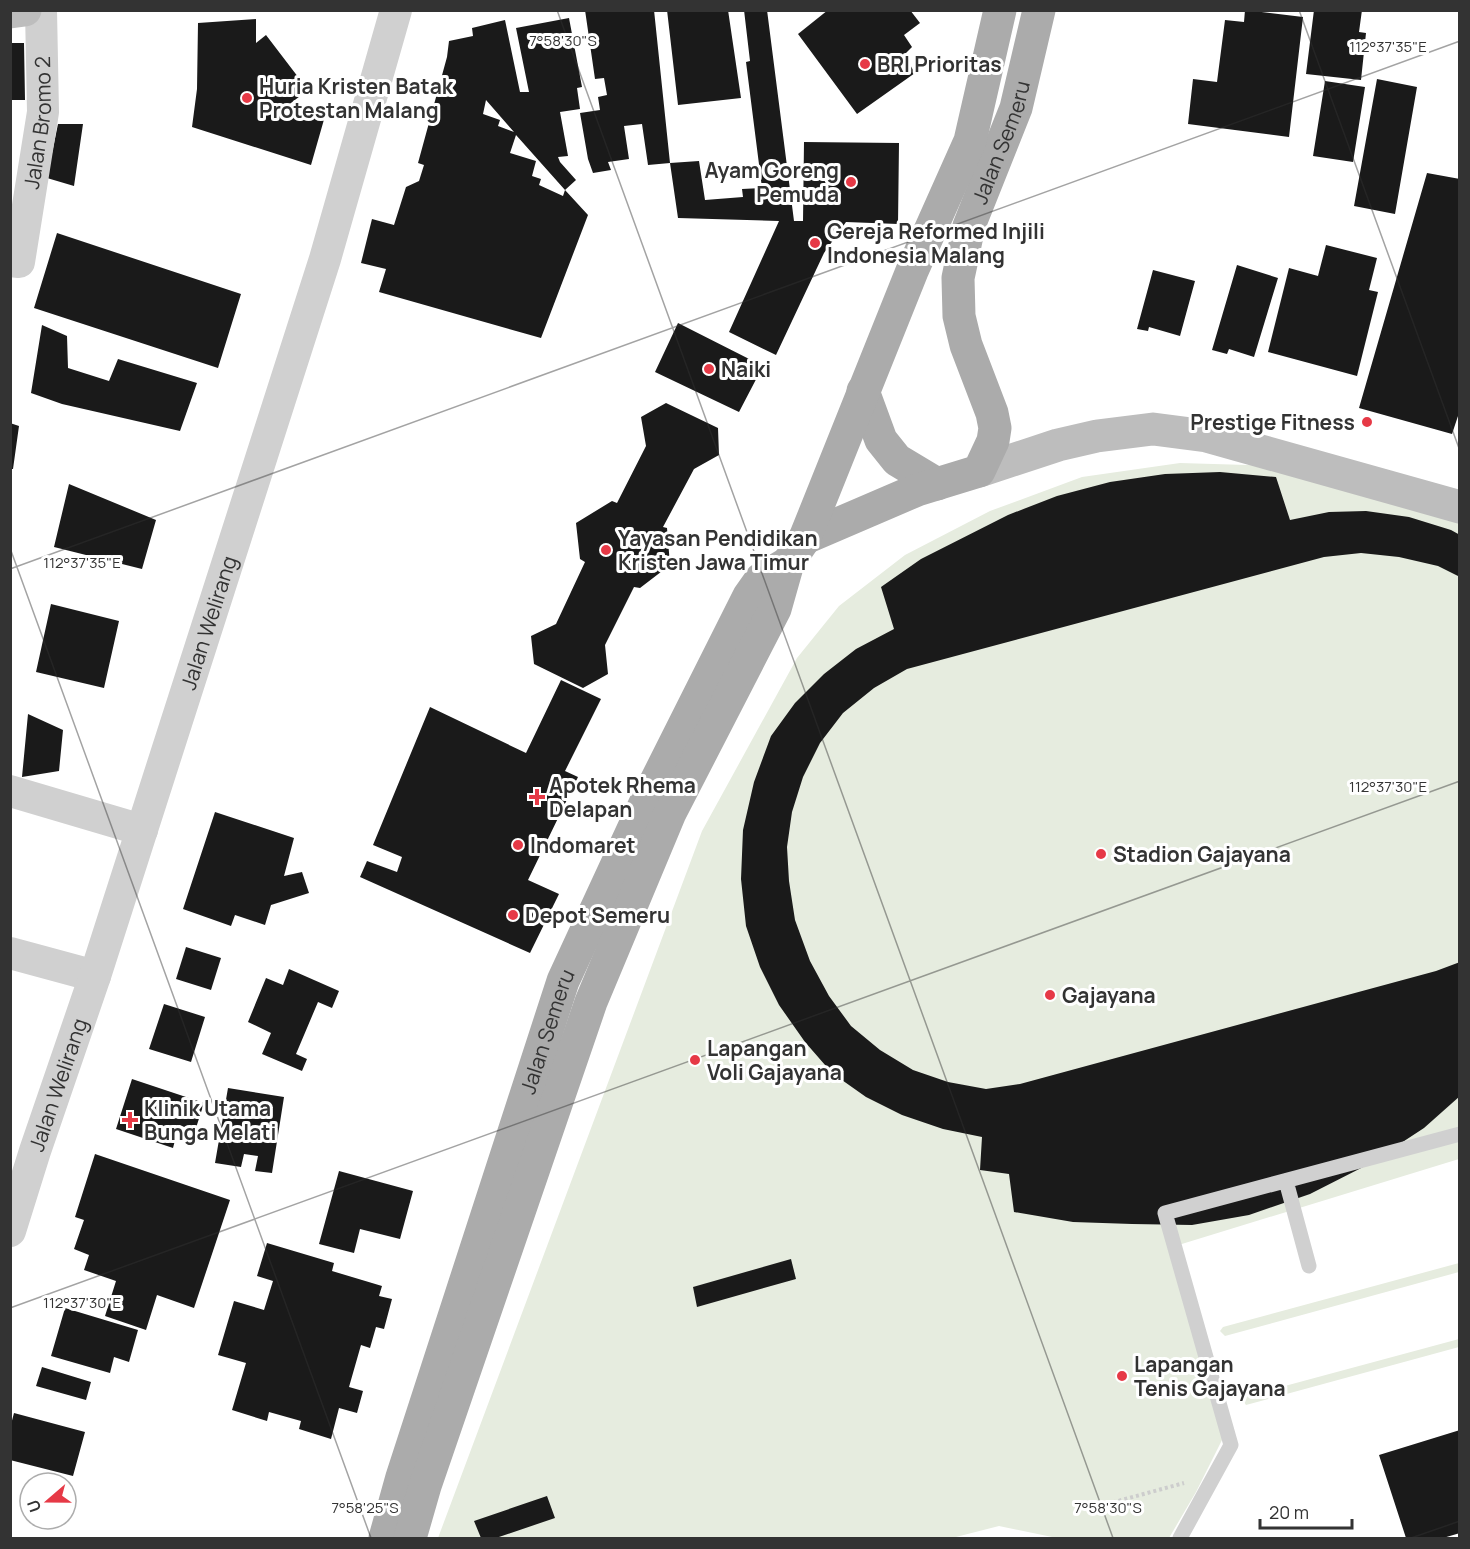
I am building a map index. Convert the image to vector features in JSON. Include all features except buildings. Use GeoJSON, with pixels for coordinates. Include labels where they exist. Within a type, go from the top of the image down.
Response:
{"type":"FeatureCollection","features":[{"type":"Feature","properties":{"kind":"main road","name":"Jalan Semeru"},"geometry":{"type":"LineString","coordinates":[[410,1539],[425,1486],[591,1002],[670,813],[775,609],[796,551],[912,271],[970,141],[1000,10]]}},
{"type":"Feature","properties":{"kind":"main road","name":"Jalan Semeru"},"geometry":{"type":"LineString","coordinates":[[385,1539],[402,1477],[563,981],[649,795],[749,596],[761,579],[796,551],[916,490],[979,471],[993,441],[995,428],[959,316],[958,278],[969,226],[1016,108],[1039,10]]}},
{"type":"Feature","properties":{"kind":"main road"},"geometry":{"type":"LineString","coordinates":[[863,392],[881,440],[897,460],[937,484]]}},
{"type":"Feature","properties":{"kind":"street"},"geometry":{"type":"LineString","coordinates":[[10,12],[25,10]]}},
{"type":"Feature","properties":{"kind":"street","name":"Jalan Bromo 2"},"geometry":{"type":"LineString","coordinates":[[10,261],[19,262],[43,112],[41,10]]}},
{"type":"Feature","properties":{"kind":"street","name":"Jalan Welirang"},"geometry":{"type":"LineString","coordinates":[[10,1231],[142,830],[325,259],[396,10]]}},
{"type":"Feature","properties":{"kind":"street"},"geometry":{"type":"LineString","coordinates":[[979,471],[1058,445],[1097,436],[1154,429],[1207,436],[1460,507]]}},
{"type":"Feature","properties":{"kind":"street"},"geometry":{"type":"LineString","coordinates":[[10,791],[142,830]]}},
{"type":"Feature","properties":{"kind":"street"},"geometry":{"type":"LineString","coordinates":[[10,953],[94,976]]}},
{"type":"Feature","properties":{"kind":"lane"},"geometry":{"type":"LineString","coordinates":[[1180,1539],[1231,1445],[1165,1213],[1460,1134]]}},
{"type":"Feature","properties":{"kind":"lane"},"geometry":{"type":"LineString","coordinates":[[1286,1181],[1309,1266]]}},
{"type":"Feature","properties":{"kind":"path"},"geometry":{"type":"LineString","coordinates":[[1107,1504],[1214,1475]]}},
{"type":"Feature","properties":{"kind":"shaded area","name":"Gajayana"},"geometry":{"type":"Polygon","coordinates":[[[1180,463],[1277,466],[1459,517],[1459,1159],[1172,1247],[1224,1436],[1196,1492],[1169,1538],[1057,1538],[999,1526],[952,1538],[438,1538],[702,831],[797,658],[839,606],[905,555],[990,511],[1082,477],[1180,463]]]}},
{"type":"Feature","properties":{"kind":"shaded area"},"geometry":{"type":"Polygon","coordinates":[[[1459,1263],[1459,1272],[1225,1336],[1220,1331],[1223,1327],[1459,1263]]]}},
{"type":"Feature","properties":{"kind":"shaded area"},"geometry":{"type":"Polygon","coordinates":[[[1459,1339],[1459,1347],[1246,1405],[1242,1399],[1244,1397],[1459,1339]]]}},
{"type":"Feature","properties":{"kind":"place","name":"BRI Prioritas"},"geometry":{"type":"Point","coordinates":[865,64]}},
{"type":"Feature","properties":{"kind":"place","name":"Huria Kristen Batak Protestan Malang"},"geometry":{"type":"Point","coordinates":[247,98]}},
{"type":"Feature","properties":{"kind":"place","name":"Ayam Goreng Pemuda"},"geometry":{"type":"Point","coordinates":[851,182]}},
{"type":"Feature","properties":{"kind":"place","name":"Gereja Reformed Injili Indonesia Malang"},"geometry":{"type":"Point","coordinates":[815,243]}},
{"type":"Feature","properties":{"kind":"place","name":"Naiki"},"geometry":{"type":"Point","coordinates":[709,369]}},
{"type":"Feature","properties":{"kind":"place","name":"Prestige Fitness"},"geometry":{"type":"Point","coordinates":[1367,422]}},
{"type":"Feature","properties":{"kind":"place","name":"Yayasan Pendidikan Kristen Jawa Timur"},"geometry":{"type":"Point","coordinates":[606,550]}},
{"type":"Feature","properties":{"kind":"place","name":"Apotek Rhema Delapan"},"geometry":{"type":"Point","coordinates":[537,797]}},
{"type":"Feature","properties":{"kind":"place","name":"Indomaret"},"geometry":{"type":"Point","coordinates":[518,845]}},
{"type":"Feature","properties":{"kind":"place","name":"Stadion Gajayana"},"geometry":{"type":"Point","coordinates":[1101,854]}},
{"type":"Feature","properties":{"kind":"place","name":"Depot Semeru"},"geometry":{"type":"Point","coordinates":[513,915]}},
{"type":"Feature","properties":{"kind":"place","name":"Gajayana"},"geometry":{"type":"Point","coordinates":[1050,995]}},
{"type":"Feature","properties":{"kind":"place","name":"Lapangan Voli Gajayana"},"geometry":{"type":"Point","coordinates":[695,1060]}},
{"type":"Feature","properties":{"kind":"place","name":"Klinik Utama Bunga Melati"},"geometry":{"type":"Point","coordinates":[130,1120]}},
{"type":"Feature","properties":{"kind":"place","name":"Lapangan Tenis Gajayana"},"geometry":{"type":"Point","coordinates":[1122,1376]}}]}
